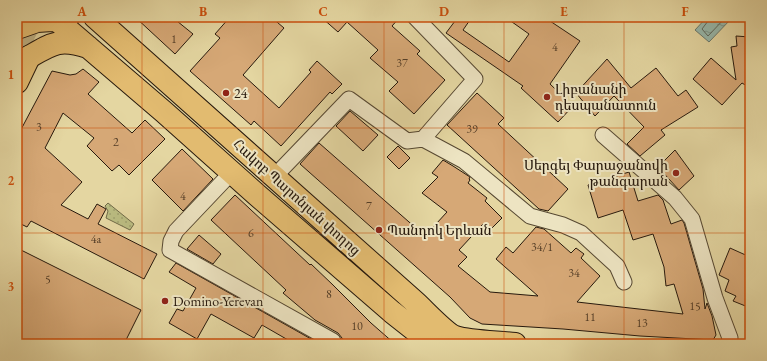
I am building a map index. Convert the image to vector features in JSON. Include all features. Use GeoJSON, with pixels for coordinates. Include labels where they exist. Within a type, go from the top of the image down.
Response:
{"type":"FeatureCollection","features":[{"type":"Feature","properties":{"kind":"main road"},"geometry":{"type":"LineString","coordinates":[[17,82],[29,57],[34,40],[48,20],[97,18]]}},
{"type":"Feature","properties":{"kind":"main road","name":"Հակոբ Պարոնյան փողոց"},"geometry":{"type":"LineString","coordinates":[[97,18],[436,322],[454,336],[466,339],[514,344]]}},
{"type":"Feature","properties":{"kind":"main road","name":"Հակոբ Պարոնյան փողոց"},"geometry":{"type":"LineString","coordinates":[[48,20],[88,48],[164,112],[392,312],[424,338],[436,344]]}},
{"type":"Feature","properties":{"kind":"main road"},"geometry":{"type":"LineString","coordinates":[[29,57],[60,42],[75,43],[88,48]]}},
{"type":"Feature","properties":{"kind":"street"},"geometry":{"type":"LineString","coordinates":[[415,17],[475,79],[423,139]]}},
{"type":"Feature","properties":{"kind":"street"},"geometry":{"type":"LineString","coordinates":[[274,177],[349,99],[407,141],[423,139],[464,161],[530,216],[563,225],[581,233],[617,266],[624,282]]}},
{"type":"Feature","properties":{"kind":"street"},"geometry":{"type":"LineString","coordinates":[[603,135],[675,198],[692,220],[715,298],[730,338],[730,344]]}},
{"type":"Feature","properties":{"kind":"street"},"geometry":{"type":"LineString","coordinates":[[232,172],[176,231],[171,242],[170,250],[333,341],[334,344]]}},
{"type":"Feature","properties":{"kind":"green space"},"geometry":{"type":"Polygon","coordinates":[[[108,203],[134,224],[130,230],[106,218],[108,211],[105,206],[108,203]]]}},
{"type":"Feature","properties":{"kind":"water"},"geometry":{"type":"Polygon","coordinates":[[[707,17],[729,17],[731,19],[709,42],[695,30],[707,17]]]}},
{"type":"Feature","properties":{"kind":"building"},"geometry":{"type":"Polygon","coordinates":[[[135,17],[172,17],[193,34],[175,54],[135,17]]]}},
{"type":"Feature","properties":{"kind":"building"},"geometry":{"type":"Polygon","coordinates":[[[230,17],[271,17],[284,28],[243,75],[279,108],[311,72],[309,70],[317,61],[342,84],[332,94],[330,92],[281,146],[254,121],[251,125],[190,71],[220,38],[215,34],[230,17]]]}},
{"type":"Feature","properties":{"kind":"building"},"geometry":{"type":"Polygon","coordinates":[[[321,17],[400,17],[392,26],[420,51],[417,54],[445,80],[414,114],[389,91],[398,82],[370,58],[378,50],[347,22],[338,32],[321,17]]]}},
{"type":"Feature","properties":{"kind":"building"},"geometry":{"type":"Polygon","coordinates":[[[458,17],[472,17],[463,30],[509,62],[529,34],[505,17],[544,17],[580,41],[550,84],[573,106],[558,122],[521,88],[523,86],[446,33],[458,17]]]}},
{"type":"Feature","properties":{"kind":"building"},"geometry":{"type":"Polygon","coordinates":[[[736,36],[750,37],[750,88],[742,83],[722,105],[693,79],[711,58],[736,80],[731,47],[737,46],[736,36]]]}},
{"type":"Feature","properties":{"kind":"building"},"geometry":{"type":"Polygon","coordinates":[[[607,59],[631,88],[656,68],[678,96],[686,90],[698,107],[661,130],[665,135],[640,156],[627,144],[644,127],[614,96],[595,116],[576,93],[607,59]]]}},
{"type":"Feature","properties":{"kind":"building"},"geometry":{"type":"Polygon","coordinates":[[[83,69],[99,82],[88,94],[132,133],[145,120],[165,139],[129,175],[119,165],[112,171],[87,146],[94,138],[63,113],[45,148],[82,182],[61,205],[88,219],[97,204],[106,209],[98,224],[157,254],[144,279],[31,221],[27,227],[17,222],[17,137],[52,71],[70,75],[76,74],[83,69]]]}},
{"type":"Feature","properties":{"kind":"building"},"geometry":{"type":"Polygon","coordinates":[[[477,93],[504,118],[498,124],[568,189],[548,211],[539,209],[447,125],[477,93]]]}},
{"type":"Feature","properties":{"kind":"building"},"geometry":{"type":"Polygon","coordinates":[[[350,111],[378,135],[363,151],[336,126],[350,111]]]}},
{"type":"Feature","properties":{"kind":"building"},"geometry":{"type":"Polygon","coordinates":[[[319,143],[425,236],[447,212],[422,193],[438,177],[432,173],[443,160],[470,177],[468,183],[487,198],[485,201],[502,218],[490,230],[483,224],[459,250],[467,257],[458,266],[490,292],[538,296],[496,259],[506,247],[513,253],[536,227],[544,229],[571,253],[576,248],[584,254],[581,258],[600,276],[577,302],[683,314],[674,284],[666,286],[664,267],[653,234],[633,240],[623,210],[598,218],[588,185],[629,172],[638,201],[658,195],[663,200],[671,224],[682,220],[684,223],[703,289],[705,309],[707,303],[712,316],[716,335],[713,340],[482,324],[470,318],[450,297],[300,164],[319,143]]]}},
{"type":"Feature","properties":{"kind":"building"},"geometry":{"type":"Polygon","coordinates":[[[398,146],[410,158],[399,169],[387,157],[398,146]]]}},
{"type":"Feature","properties":{"kind":"building"},"geometry":{"type":"Polygon","coordinates":[[[182,149],[213,179],[183,211],[152,180],[182,149]]]}},
{"type":"Feature","properties":{"kind":"building"},"geometry":{"type":"Polygon","coordinates":[[[675,150],[694,176],[679,190],[658,167],[675,150]]]}},
{"type":"Feature","properties":{"kind":"building"},"geometry":{"type":"Polygon","coordinates":[[[235,195],[310,265],[311,264],[371,323],[395,344],[343,344],[342,338],[338,333],[315,320],[283,293],[286,290],[211,220],[235,195]]]}},
{"type":"Feature","properties":{"kind":"building"},"geometry":{"type":"Polygon","coordinates":[[[199,235],[221,254],[213,264],[187,249],[199,235]]]}},
{"type":"Feature","properties":{"kind":"building"},"geometry":{"type":"Polygon","coordinates":[[[17,248],[141,310],[124,344],[17,344],[17,248]]]}},
{"type":"Feature","properties":{"kind":"building"},"geometry":{"type":"Polygon","coordinates":[[[730,248],[750,257],[750,301],[748,307],[733,301],[736,296],[725,291],[729,280],[719,275],[730,248]]]}},
{"type":"Feature","properties":{"kind":"building"},"geometry":{"type":"Polygon","coordinates":[[[176,263],[320,344],[295,344],[262,325],[254,338],[211,314],[197,339],[169,323],[177,309],[183,311],[196,288],[169,272],[176,263]]]}},
{"type":"Feature","properties":{"kind":"tunnel"},"geometry":{"type":"LineString","coordinates":[[17,49],[33,17]]}},
{"type":"Feature","properties":{"kind":"place","name":"24"},"geometry":{"type":"Point","coordinates":[226,93]}},
{"type":"Feature","properties":{"kind":"place","name":"Լիբանանի դեսպանատուն"},"geometry":{"type":"Point","coordinates":[547,97]}},
{"type":"Feature","properties":{"kind":"place","name":"Սերգեյ Փարաջանովի թանգարան"},"geometry":{"type":"Point","coordinates":[676,173]}},
{"type":"Feature","properties":{"kind":"place","name":"Պանդոկ Երևան"},"geometry":{"type":"Point","coordinates":[379,230]}},
{"type":"Feature","properties":{"kind":"place","name":"Domino-Yerevan"},"geometry":{"type":"Point","coordinates":[165,301]}}]}
